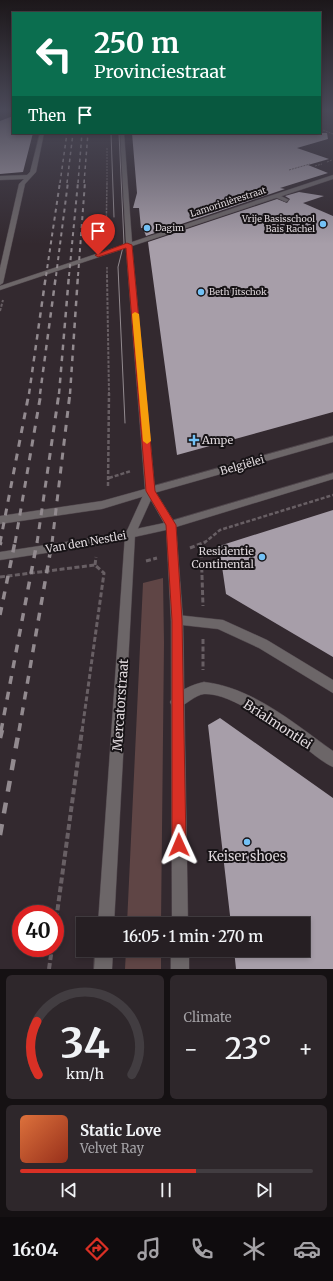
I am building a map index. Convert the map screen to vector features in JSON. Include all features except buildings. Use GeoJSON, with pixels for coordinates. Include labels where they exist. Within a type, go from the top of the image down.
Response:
{"type":"FeatureCollection","features":[{"type":"Feature","properties":{"kind":"street"},"geometry":{"type":"LineString","coordinates":[[0,283],[22,184],[33,172],[37,154]]}},
{"type":"Feature","properties":{"kind":"street","name":"Mercatorstraat"},"geometry":{"type":"LineString","coordinates":[[123,154],[129,245],[150,491],[171,525],[177,620],[180,917]]}},
{"type":"Feature","properties":{"kind":"street"},"geometry":{"type":"LineString","coordinates":[[0,178],[28,177]]}},
{"type":"Feature","properties":{"kind":"street","name":"Lamorinièrestraat"},"geometry":{"type":"LineString","coordinates":[[0,288],[333,177]]}},
{"type":"Feature","properties":{"kind":"street"},"geometry":{"type":"LineString","coordinates":[[277,196],[286,200]]}},
{"type":"Feature","properties":{"kind":"street","name":"Belgiëlei"},"geometry":{"type":"LineString","coordinates":[[150,491],[333,439]]}},
{"type":"Feature","properties":{"kind":"street"},"geometry":{"type":"LineString","coordinates":[[171,525],[333,476]]}},
{"type":"Feature","properties":{"kind":"street"},"geometry":{"type":"LineString","coordinates":[[0,520],[102,505],[150,491]]}},
{"type":"Feature","properties":{"kind":"street","name":"Mercatorstraat"},"geometry":{"type":"LineString","coordinates":[[106,917],[130,535],[150,491]]}},
{"type":"Feature","properties":{"kind":"street","name":"Van den Nestlei"},"geometry":{"type":"LineString","coordinates":[[0,556],[130,535],[171,525]]}},
{"type":"Feature","properties":{"kind":"street"},"geometry":{"type":"LineString","coordinates":[[177,620],[219,624],[263,644],[333,688]]}},
{"type":"Feature","properties":{"kind":"street","name":"Brialmontlei"},"geometry":{"type":"LineString","coordinates":[[177,702],[203,688],[221,690],[256,707],[333,760]]}},
{"type":"Feature","properties":{"kind":"street"},"geometry":{"type":"LineString","coordinates":[[103,969],[104,957]]}},
{"type":"Feature","properties":{"kind":"street"},"geometry":{"type":"LineString","coordinates":[[180,957],[180,969]]}},
{"type":"Feature","properties":{"kind":"path"},"geometry":{"type":"LineString","coordinates":[[106,154],[110,353],[109,478],[106,489]]}},
{"type":"Feature","properties":{"kind":"path"},"geometry":{"type":"LineString","coordinates":[[289,170],[310,164]]}},
{"type":"Feature","properties":{"kind":"path"},"geometry":{"type":"LineString","coordinates":[[201,545],[220,530],[333,495]]}},
{"type":"Feature","properties":{"kind":"path"},"geometry":{"type":"LineString","coordinates":[[0,577],[96,565],[104,574],[58,905]]}},
{"type":"Feature","properties":{"kind":"path"},"geometry":{"type":"LineString","coordinates":[[49,969],[51,957]]}},
{"type":"Feature","properties":{"kind":"shaded area"},"geometry":{"type":"Polygon","coordinates":[[[163,578],[164,643],[161,917],[127,917],[143,583],[163,578]]]}},
{"type":"Feature","properties":{"kind":"shaded area"},"geometry":{"type":"Polygon","coordinates":[[[126,957],[161,957],[161,969],[125,969],[126,957]]]}},
{"type":"Feature","properties":{"kind":"tram line"},"geometry":{"type":"LineString","coordinates":[[112,154],[114,217]]}},
{"type":"Feature","properties":{"kind":"tram line"},"geometry":{"type":"LineString","coordinates":[[120,154],[124,243],[118,267],[125,423]]}},
{"type":"Feature","properties":{"kind":"railway"},"geometry":{"type":"LineString","coordinates":[[60,183],[64,154]]}},
{"type":"Feature","properties":{"kind":"railway"},"geometry":{"type":"LineString","coordinates":[[67,183],[70,154]]}},
{"type":"Feature","properties":{"kind":"railway"},"geometry":{"type":"LineString","coordinates":[[78,183],[80,154]]}},
{"type":"Feature","properties":{"kind":"railway"},"geometry":{"type":"LineString","coordinates":[[84,183],[86,154]]}},
{"type":"Feature","properties":{"kind":"railway"},"geometry":{"type":"LineString","coordinates":[[46,276],[60,182]]}},
{"type":"Feature","properties":{"kind":"railway"},"geometry":{"type":"LineString","coordinates":[[56,276],[68,182]]}},
{"type":"Feature","properties":{"kind":"railway"},"geometry":{"type":"LineString","coordinates":[[69,276],[78,182]]}},
{"type":"Feature","properties":{"kind":"railway"},"geometry":{"type":"LineString","coordinates":[[78,276],[85,182]]}},
{"type":"Feature","properties":{"kind":"railway"},"geometry":{"type":"LineString","coordinates":[[29,394],[46,275]]}},
{"type":"Feature","properties":{"kind":"railway"},"geometry":{"type":"LineString","coordinates":[[40,394],[56,275]]}},
{"type":"Feature","properties":{"kind":"railway"},"geometry":{"type":"LineString","coordinates":[[59,394],[69,275]]}},
{"type":"Feature","properties":{"kind":"railway"},"geometry":{"type":"LineString","coordinates":[[70,394],[78,275]]}},
{"type":"Feature","properties":{"kind":"railway"},"geometry":{"type":"LineString","coordinates":[[0,543],[29,393]]}},
{"type":"Feature","properties":{"kind":"railway"},"geometry":{"type":"LineString","coordinates":[[15,543],[41,393]]}},
{"type":"Feature","properties":{"kind":"railway"},"geometry":{"type":"LineString","coordinates":[[37,543],[59,393]]}},
{"type":"Feature","properties":{"kind":"railway"},"geometry":{"type":"LineString","coordinates":[[52,543],[70,393]]}},
{"type":"Feature","properties":{"kind":"railway"},"geometry":{"type":"LineString","coordinates":[[0,615],[15,542]]}},
{"type":"Feature","properties":{"kind":"railway"},"geometry":{"type":"LineString","coordinates":[[1,731],[37,542]]}},
{"type":"Feature","properties":{"kind":"railway"},"geometry":{"type":"LineString","coordinates":[[19,731],[52,542]]}},
{"type":"Feature","properties":{"kind":"railway"},"geometry":{"type":"LineString","coordinates":[[0,738],[2,730]]}},
{"type":"Feature","properties":{"kind":"railway"},"geometry":{"type":"LineString","coordinates":[[0,835],[19,730]]}},
{"type":"Feature","properties":{"kind":"slow traffic"},"geometry":{"type":"LineString","coordinates":[[135,314],[147,441]]}},
{"type":"Feature","properties":{"kind":"place","name":"Vrije Basisschool Bais Rachel"},"geometry":{"type":"Point","coordinates":[323,224]}},
{"type":"Feature","properties":{"kind":"place","name":"Dagim"},"geometry":{"type":"Point","coordinates":[147,228]}},
{"type":"Feature","properties":{"kind":"place","name":"Beth Jitschok"},"geometry":{"type":"Point","coordinates":[201,292]}},
{"type":"Feature","properties":{"kind":"place","name":"Ampe"},"geometry":{"type":"Point","coordinates":[194,440]}},
{"type":"Feature","properties":{"kind":"place","name":"Residentie Continental"},"geometry":{"type":"Point","coordinates":[262,557]}},
{"type":"Feature","properties":{"kind":"place","name":"Keiser shoes"},"geometry":{"type":"Point","coordinates":[247,842]}},
{"type":"Feature","properties":{"kind":"route"},"geometry":{"type":"LineString","coordinates":[[98,255],[129,245],[150,491],[171,525],[175,569],[177,620],[179,845]]}}]}
